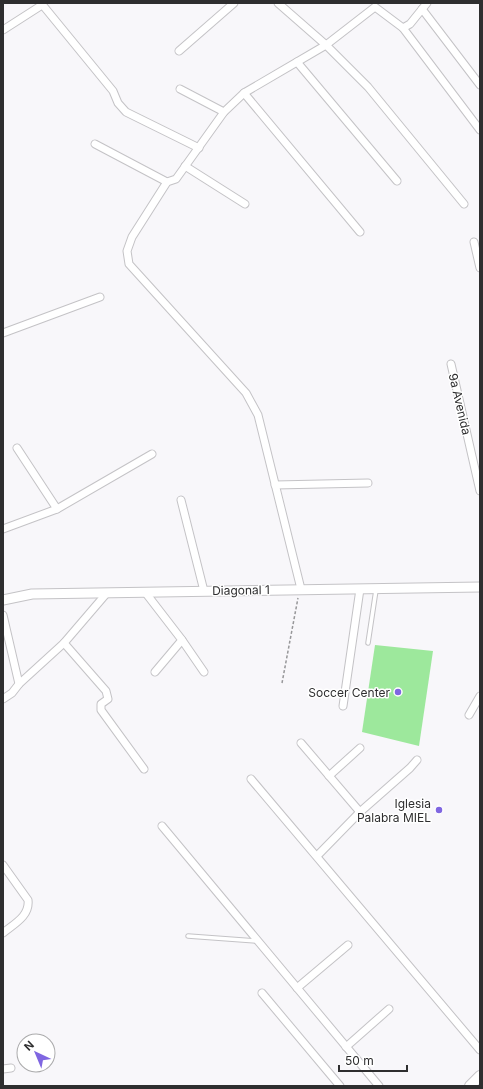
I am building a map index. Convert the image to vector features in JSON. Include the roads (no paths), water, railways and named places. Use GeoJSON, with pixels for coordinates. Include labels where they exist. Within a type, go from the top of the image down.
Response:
{"type":"FeatureCollection","features":[{"type":"Feature","properties":{"kind":"main road"},"geometry":{"type":"LineString","coordinates":[[470,1086],[480,1076]]}},
{"type":"Feature","properties":{"kind":"street"},"geometry":{"type":"LineString","coordinates":[[179,51],[234,3]]}},
{"type":"Feature","properties":{"kind":"street"},"geometry":{"type":"LineString","coordinates":[[278,3],[326,45],[368,87],[464,204]]}},
{"type":"Feature","properties":{"kind":"street"},"geometry":{"type":"LineString","coordinates":[[3,30],[41,4],[113,91],[118,103],[126,112],[199,148]]}},
{"type":"Feature","properties":{"kind":"street"},"geometry":{"type":"LineString","coordinates":[[301,589],[258,415],[246,393],[129,264],[127,251],[132,237],[167,182],[176,179],[224,112],[244,93],[326,45],[373,5],[403,28],[480,130]]}},
{"type":"Feature","properties":{"kind":"street"},"geometry":{"type":"LineString","coordinates":[[403,28],[410,24],[425,6],[480,85]]}},
{"type":"Feature","properties":{"kind":"street"},"geometry":{"type":"LineString","coordinates":[[297,62],[397,181]]}},
{"type":"Feature","properties":{"kind":"street"},"geometry":{"type":"LineString","coordinates":[[180,88],[224,112]]}},
{"type":"Feature","properties":{"kind":"street"},"geometry":{"type":"LineString","coordinates":[[244,93],[360,232]]}},
{"type":"Feature","properties":{"kind":"street"},"geometry":{"type":"LineString","coordinates":[[95,144],[167,182]]}},
{"type":"Feature","properties":{"kind":"street"},"geometry":{"type":"LineString","coordinates":[[185,166],[244,204]]}},
{"type":"Feature","properties":{"kind":"street"},"geometry":{"type":"LineString","coordinates":[[474,242],[480,268]]}},
{"type":"Feature","properties":{"kind":"street"},"geometry":{"type":"LineString","coordinates":[[3,333],[100,297]]}},
{"type":"Feature","properties":{"kind":"street","name":"9a Avenida"},"geometry":{"type":"LineString","coordinates":[[451,364],[480,491]]}},
{"type":"Feature","properties":{"kind":"street"},"geometry":{"type":"LineString","coordinates":[[17,448],[57,508]]}},
{"type":"Feature","properties":{"kind":"street"},"geometry":{"type":"LineString","coordinates":[[3,528],[57,508],[152,454]]}},
{"type":"Feature","properties":{"kind":"street"},"geometry":{"type":"LineString","coordinates":[[275,485],[368,483]]}},
{"type":"Feature","properties":{"kind":"street"},"geometry":{"type":"LineString","coordinates":[[181,500],[204,591]]}},
{"type":"Feature","properties":{"kind":"street","name":"Diagonal 1"},"geometry":{"type":"LineString","coordinates":[[3,600],[32,594],[106,594],[480,586]]}},
{"type":"Feature","properties":{"kind":"street"},"geometry":{"type":"LineString","coordinates":[[343,706],[360,589]]}},
{"type":"Feature","properties":{"kind":"street"},"geometry":{"type":"LineString","coordinates":[[145,592],[182,640],[204,672]]}},
{"type":"Feature","properties":{"kind":"street"},"geometry":{"type":"LineString","coordinates":[[3,699],[12,693],[19,684],[64,643],[106,594]]}},
{"type":"Feature","properties":{"kind":"street"},"geometry":{"type":"LineString","coordinates":[[3,615],[19,684]]}},
{"type":"Feature","properties":{"kind":"street"},"geometry":{"type":"LineString","coordinates":[[155,672],[182,640]]}},
{"type":"Feature","properties":{"kind":"street"},"geometry":{"type":"LineString","coordinates":[[64,643],[106,691],[108,699],[101,704],[101,710],[144,769]]}},
{"type":"Feature","properties":{"kind":"street"},"geometry":{"type":"LineString","coordinates":[[469,715],[480,696]]}},
{"type":"Feature","properties":{"kind":"street"},"geometry":{"type":"LineString","coordinates":[[301,743],[360,812]]}},
{"type":"Feature","properties":{"kind":"street"},"geometry":{"type":"LineString","coordinates":[[329,776],[360,748]]}},
{"type":"Feature","properties":{"kind":"street"},"geometry":{"type":"LineString","coordinates":[[317,856],[360,812],[410,768],[416,760]]}},
{"type":"Feature","properties":{"kind":"street"},"geometry":{"type":"LineString","coordinates":[[251,779],[480,1050]]}},
{"type":"Feature","properties":{"kind":"street"},"geometry":{"type":"LineString","coordinates":[[162,826],[379,1086]]}},
{"type":"Feature","properties":{"kind":"street"},"geometry":{"type":"LineString","coordinates":[[3,865],[28,900],[29,905],[24,916],[3,933]]}},
{"type":"Feature","properties":{"kind":"street"},"geometry":{"type":"LineString","coordinates":[[298,988],[348,945]]}},
{"type":"Feature","properties":{"kind":"street"},"geometry":{"type":"LineString","coordinates":[[262,993],[340,1086]]}},
{"type":"Feature","properties":{"kind":"street"},"geometry":{"type":"LineString","coordinates":[[346,1047],[389,1009]]}},
{"type":"Feature","properties":{"kind":"street"},"geometry":{"type":"LineString","coordinates":[[3,1069],[11,1068]]}},
{"type":"Feature","properties":{"kind":"lane"},"geometry":{"type":"LineString","coordinates":[[368,643],[376,588]]}},
{"type":"Feature","properties":{"kind":"lane"},"geometry":{"type":"LineString","coordinates":[[188,936],[258,942]]}},
{"type":"Feature","properties":{"kind":"place","name":"Soccer Center"},"geometry":{"type":"Point","coordinates":[398,692]}},
{"type":"Feature","properties":{"kind":"place","name":"Iglesia Palabra MIEL"},"geometry":{"type":"Point","coordinates":[439,810]}}]}
